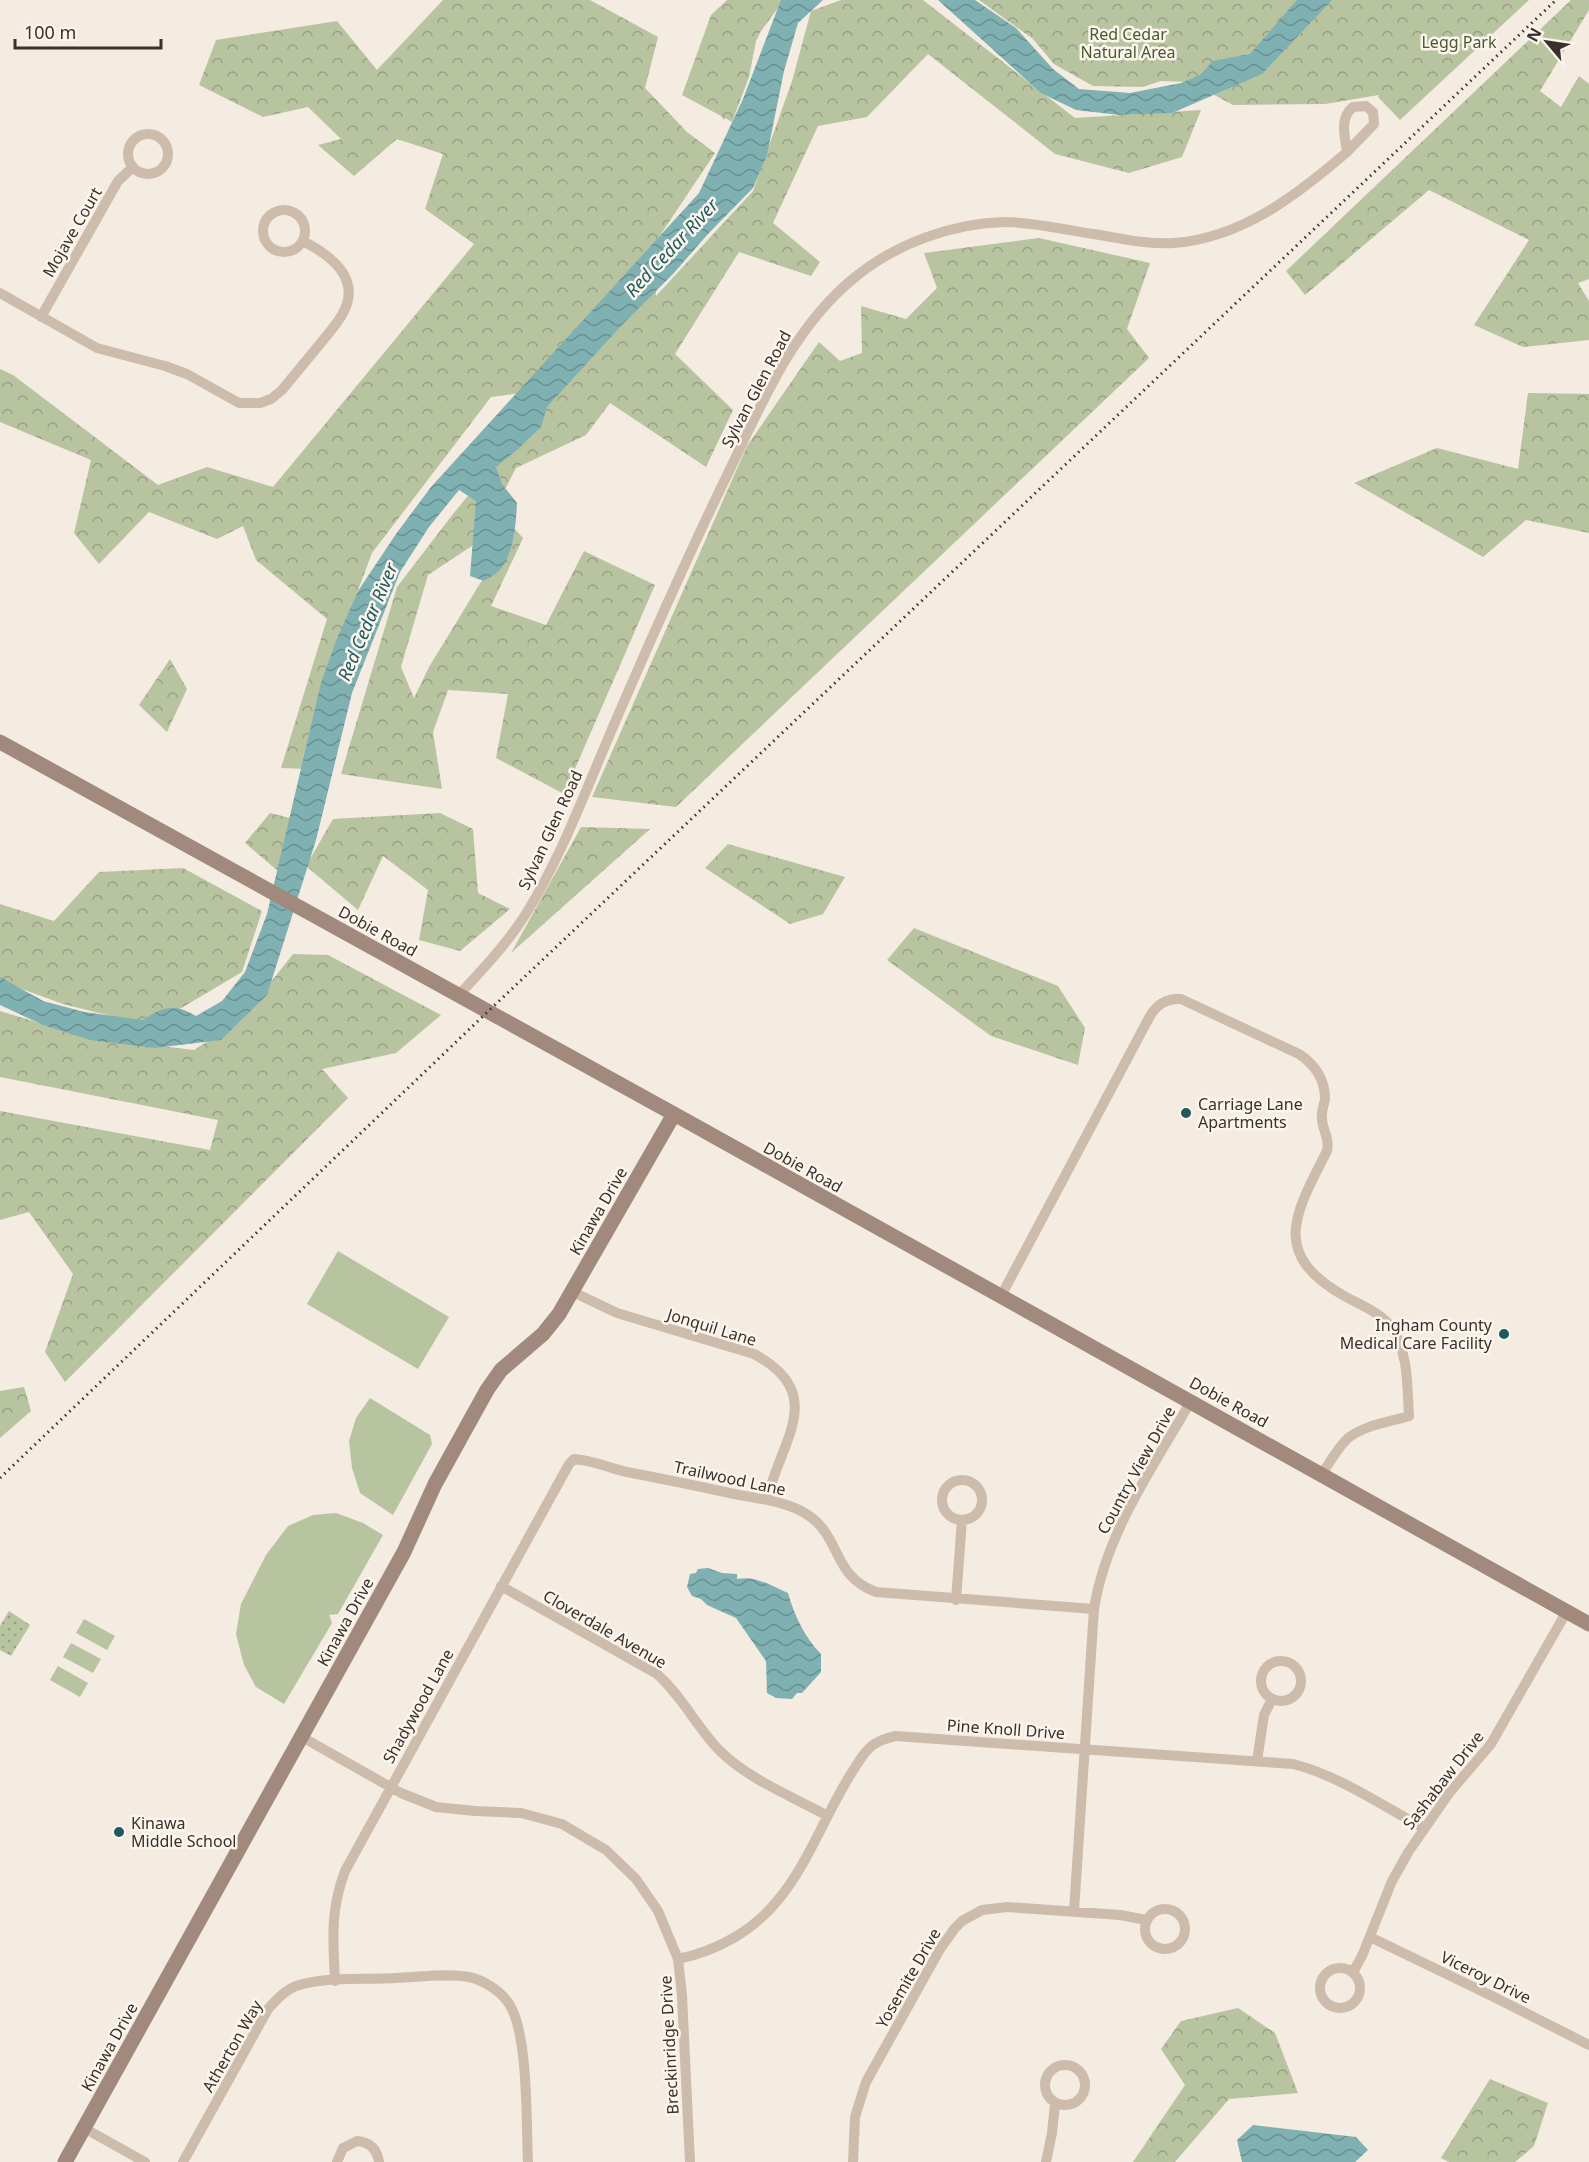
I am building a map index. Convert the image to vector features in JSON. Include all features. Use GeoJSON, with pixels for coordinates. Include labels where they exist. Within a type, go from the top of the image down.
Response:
{"type":"FeatureCollection","features":[{"type":"Feature","properties":{"kind":"street","name":"Sylvan Glen Road"},"geometry":{"type":"LineString","coordinates":[[458,996],[513,932],[538,893],[571,825],[678,575],[747,434],[802,333],[838,292],[882,257],[919,240],[959,227],[1007,222],[1136,242],[1174,243],[1233,229],[1262,216],[1300,190],[1347,152]]}},
{"type":"Feature","properties":{"kind":"street","name":"Mojave Court"},"geometry":{"type":"LineString","coordinates":[[41,317],[118,181],[133,167]]}},
{"type":"Feature","properties":{"kind":"street"},"geometry":{"type":"LineString","coordinates":[[278,210],[295,212],[305,225],[303,241],[290,251],[274,250],[264,237],[266,220],[278,210]]}},
{"type":"Feature","properties":{"kind":"street"},"geometry":{"type":"LineString","coordinates":[[0,293],[97,348],[186,374],[239,403],[260,404],[282,390],[339,321],[347,306],[347,283],[338,265],[322,251],[303,241]]}},
{"type":"Feature","properties":{"kind":"street","name":"Dobie Road"},"geometry":{"type":"LineString","coordinates":[[0,742],[674,1114],[1589,1624]]}},
{"type":"Feature","properties":{"kind":"street"},"geometry":{"type":"LineString","coordinates":[[1001,1296],[1157,1006],[1168,1000],[1181,999],[1299,1054],[1317,1071],[1323,1085],[1322,1120],[1328,1142],[1327,1151],[1298,1211],[1296,1229],[1298,1248],[1306,1266],[1319,1280],[1381,1317],[1391,1327],[1402,1349],[1409,1416],[1364,1429],[1352,1435],[1342,1445],[1322,1474]]}},
{"type":"Feature","properties":{"kind":"street","name":"Kinawa Drive"},"geometry":{"type":"LineString","coordinates":[[66,2162],[404,1552],[435,1484],[487,1390],[501,1370],[543,1334],[573,1292],[674,1114]]}},
{"type":"Feature","properties":{"kind":"street","name":"Jonquil Lane"},"geometry":{"type":"LineString","coordinates":[[573,1292],[617,1313],[754,1354],[765,1359],[783,1375],[792,1389],[796,1404],[795,1421],[767,1500]]}},
{"type":"Feature","properties":{"kind":"street","name":"Country View Drive"},"geometry":{"type":"LineString","coordinates":[[1074,1911],[1094,1610],[1101,1573],[1121,1524],[1191,1401]]}},
{"type":"Feature","properties":{"kind":"street","name":"Trailwood Lane"},"geometry":{"type":"LineString","coordinates":[[573,1459],[767,1500],[799,1510],[818,1524],[830,1538],[848,1575],[860,1585],[876,1592],[1094,1610]]}},
{"type":"Feature","properties":{"kind":"street","name":"Shadywood Lane"},"geometry":{"type":"LineString","coordinates":[[335,1981],[332,1926],[337,1892],[345,1871],[573,1459]]}},
{"type":"Feature","properties":{"kind":"street"},"geometry":{"type":"LineString","coordinates":[[956,1600],[962,1520]]}},
{"type":"Feature","properties":{"kind":"street","name":"Cloverdale Avenue"},"geometry":{"type":"LineString","coordinates":[[501,1586],[657,1674],[671,1687],[700,1728],[722,1752],[748,1772],[826,1815]]}},
{"type":"Feature","properties":{"kind":"street","name":"Sashabaw Drive"},"geometry":{"type":"LineString","coordinates":[[1353,1972],[1370,1937],[1378,1911],[1392,1881],[1424,1828],[1450,1792],[1491,1744],[1567,1611]]}},
{"type":"Feature","properties":{"kind":"street"},"geometry":{"type":"LineString","coordinates":[[1257,1761],[1264,1715],[1272,1699]]}},
{"type":"Feature","properties":{"kind":"street","name":"Pine Knoll Drive"},"geometry":{"type":"LineString","coordinates":[[678,1959],[713,1949],[757,1922],[779,1899],[807,1855],[826,1815],[863,1755],[876,1743],[895,1736],[1293,1764],[1314,1769],[1424,1828]]}},
{"type":"Feature","properties":{"kind":"street","name":"Breckinridge Drive"},"geometry":{"type":"LineString","coordinates":[[302,1737],[390,1787],[436,1807],[521,1813],[545,1818],[591,1839],[621,1863],[648,1895],[658,1911],[678,1959],[682,1995],[690,2162]]}},
{"type":"Feature","properties":{"kind":"street","name":"Yosemite Drive"},"geometry":{"type":"LineString","coordinates":[[854,2162],[855,2117],[866,2082],[940,1949],[955,1928],[972,1914],[990,1908],[1007,1907],[1120,1915],[1146,1920]]}},
{"type":"Feature","properties":{"kind":"street","name":"Viceroy Drive"},"geometry":{"type":"LineString","coordinates":[[1370,1937],[1589,2045]]}},
{"type":"Feature","properties":{"kind":"street","name":"Atherton Way"},"geometry":{"type":"LineString","coordinates":[[183,2162],[268,2009],[294,1987],[335,1981],[446,1976],[470,1977],[490,1985],[507,2000],[516,2015],[522,2038],[528,2162]]}},
{"type":"Feature","properties":{"kind":"street"},"geometry":{"type":"LineString","coordinates":[[1046,2162],[1055,2103]]}},
{"type":"Feature","properties":{"kind":"street"},"geometry":{"type":"LineString","coordinates":[[84,2128],[145,2162]]}},
{"type":"Feature","properties":{"kind":"street"},"geometry":{"type":"LineString","coordinates":[[338,2162],[339,2152],[357,2141],[372,2146],[378,2155],[379,2162]]}},
{"type":"Feature","properties":{"kind":"green space"},"geometry":{"type":"Polygon","coordinates":[[[443,0],[590,0],[658,37],[645,88],[687,132],[715,153],[655,243],[656,296],[753,191],[792,81],[811,11],[841,0],[923,0],[1075,118],[1201,110],[1182,157],[1129,173],[1055,154],[928,54],[867,117],[818,126],[773,223],[820,262],[811,276],[739,252],[675,354],[733,410],[706,467],[610,403],[586,435],[516,468],[478,542],[428,575],[401,667],[414,698],[429,667],[514,528],[523,538],[491,606],[546,625],[584,551],[655,585],[564,794],[496,758],[508,694],[448,690],[433,732],[442,789],[341,774],[397,587],[453,514],[557,388],[491,397],[372,553],[328,670],[305,769],[281,768],[327,619],[256,560],[243,526],[217,539],[149,512],[99,564],[74,533],[91,460],[0,422],[0,369],[13,375],[158,485],[207,467],[273,487],[474,244],[425,209],[443,154],[397,139],[354,176],[318,145],[341,139],[308,107],[263,117],[199,85],[216,40],[337,21],[377,70],[443,0]]]}},
{"type":"Feature","properties":{"kind":"green space"},"geometry":{"type":"Polygon","coordinates":[[[727,0],[784,0],[756,41],[749,77],[732,122],[725,118],[724,120],[721,116],[682,95],[711,15],[727,0]]]}},
{"type":"Feature","properties":{"kind":"green space"},"geometry":{"type":"Polygon","coordinates":[[[979,0],[1529,0],[1400,120],[1378,97],[1379,95],[1325,104],[1233,105],[1190,82],[1161,81],[1142,87],[1093,86],[1054,64],[1033,39],[979,0]]]}},
{"type":"Feature","properties":{"kind":"green space"},"geometry":{"type":"Polygon","coordinates":[[[1571,0],[1589,0],[1589,10],[1540,91],[1561,107],[1579,76],[1589,84],[1589,279],[1578,283],[1589,301],[1589,340],[1523,347],[1474,325],[1529,240],[1429,190],[1305,295],[1286,271],[1571,0]]]}},
{"type":"Feature","properties":{"kind":"green space"},"geometry":{"type":"Polygon","coordinates":[[[1039,238],[1150,263],[1127,329],[1149,358],[676,807],[592,797],[747,446],[819,342],[840,361],[862,353],[861,306],[906,319],[937,288],[924,253],[1039,238]]]}},
{"type":"Feature","properties":{"kind":"green space"},"geometry":{"type":"Polygon","coordinates":[[[1528,393],[1589,394],[1589,533],[1526,520],[1483,557],[1354,483],[1437,448],[1518,469],[1528,393]]]}},
{"type":"Feature","properties":{"kind":"green space"},"geometry":{"type":"Polygon","coordinates":[[[170,659],[187,689],[167,732],[139,705],[170,659]]]}},
{"type":"Feature","properties":{"kind":"green space"},"geometry":{"type":"Polygon","coordinates":[[[270,813],[294,819],[278,871],[245,843],[270,813]]]}},
{"type":"Feature","properties":{"kind":"green space"},"geometry":{"type":"Polygon","coordinates":[[[440,813],[473,829],[478,893],[510,909],[460,951],[419,940],[428,890],[383,856],[358,910],[306,866],[333,819],[440,813]]]}},
{"type":"Feature","properties":{"kind":"green space"},"geometry":{"type":"Polygon","coordinates":[[[581,827],[650,829],[511,953],[581,827]]]}},
{"type":"Feature","properties":{"kind":"green space"},"geometry":{"type":"Polygon","coordinates":[[[728,844],[845,877],[823,914],[790,924],[705,868],[728,844]]]}},
{"type":"Feature","properties":{"kind":"green space"},"geometry":{"type":"Polygon","coordinates":[[[183,868],[262,911],[242,972],[151,1026],[63,1004],[0,981],[0,904],[54,921],[99,872],[183,868]]]}},
{"type":"Feature","properties":{"kind":"green space"},"geometry":{"type":"Polygon","coordinates":[[[914,928],[1058,986],[1085,1028],[1078,1065],[991,1036],[887,960],[914,928]]]}},
{"type":"Feature","properties":{"kind":"green space"},"geometry":{"type":"Polygon","coordinates":[[[293,954],[328,955],[441,1015],[396,1053],[322,1069],[348,1098],[65,1382],[45,1352],[73,1274],[29,1212],[0,1220],[0,1111],[210,1150],[218,1120],[0,1077],[0,1011],[86,1037],[194,1050],[241,1020],[293,954]]]}},
{"type":"Feature","properties":{"kind":"green space"},"geometry":{"type":"Polygon","coordinates":[[[338,1251],[449,1317],[418,1369],[307,1304],[338,1251]]]}},
{"type":"Feature","properties":{"kind":"green space"},"geometry":{"type":"Polygon","coordinates":[[[24,1387],[31,1411],[0,1438],[0,1391],[24,1387]]]}},
{"type":"Feature","properties":{"kind":"green space"},"geometry":{"type":"Polygon","coordinates":[[[370,1398],[430,1435],[432,1444],[393,1515],[360,1493],[352,1468],[349,1441],[356,1418],[370,1398]]]}},
{"type":"Feature","properties":{"kind":"green space"},"geometry":{"type":"Polygon","coordinates":[[[336,1513],[363,1523],[383,1535],[338,1614],[329,1615],[332,1623],[284,1704],[256,1687],[244,1665],[236,1634],[241,1604],[266,1555],[288,1526],[313,1515],[336,1513]]]}},
{"type":"Feature","properties":{"kind":"green space"},"geometry":{"type":"Polygon","coordinates":[[[9,1611],[30,1625],[11,1656],[0,1650],[0,1626],[9,1611]]]}},
{"type":"Feature","properties":{"kind":"green space"},"geometry":{"type":"Polygon","coordinates":[[[84,1619],[115,1636],[107,1650],[76,1633],[84,1619]]]}},
{"type":"Feature","properties":{"kind":"green space"},"geometry":{"type":"Polygon","coordinates":[[[71,1643],[101,1659],[93,1673],[63,1657],[71,1643]]]}},
{"type":"Feature","properties":{"kind":"green space"},"geometry":{"type":"Polygon","coordinates":[[[58,1666],[88,1683],[80,1697],[50,1680],[58,1666]]]}},
{"type":"Feature","properties":{"kind":"green space"},"geometry":{"type":"Polygon","coordinates":[[[1238,2008],[1275,2033],[1298,2093],[1229,2099],[1175,2162],[1133,2162],[1185,2085],[1161,2049],[1181,2021],[1238,2008]]]}},
{"type":"Feature","properties":{"kind":"green space"},"geometry":{"type":"Polygon","coordinates":[[[1490,2079],[1548,2103],[1534,2146],[1515,2162],[1449,2162],[1441,2158],[1490,2079]]]}},
{"type":"Feature","properties":{"kind":"water","name":"Red Cedar River"},"geometry":{"type":"Polygon","coordinates":[[[781,0],[823,0],[798,23],[784,71],[767,155],[753,188],[547,407],[541,427],[496,467],[502,484],[517,503],[513,538],[505,563],[484,581],[470,576],[476,501],[459,490],[429,527],[400,572],[352,693],[316,840],[267,995],[221,1040],[155,1048],[90,1040],[43,1025],[0,1005],[0,977],[43,1001],[84,1012],[143,1020],[163,1009],[175,1008],[196,1016],[222,1001],[245,972],[267,914],[321,683],[358,591],[431,487],[699,193],[743,99],[781,0]]]}},
{"type":"Feature","properties":{"kind":"water"},"geometry":{"type":"Polygon","coordinates":[[[938,0],[975,0],[1016,28],[1053,69],[1079,89],[1130,93],[1181,83],[1200,75],[1213,61],[1250,54],[1297,0],[1332,0],[1262,74],[1172,113],[1120,115],[1076,110],[1041,93],[938,0]]]}},
{"type":"Feature","properties":{"kind":"water"},"geometry":{"type":"Polygon","coordinates":[[[708,1568],[722,1573],[737,1574],[737,1579],[744,1578],[770,1584],[788,1593],[801,1626],[821,1654],[821,1672],[802,1693],[797,1693],[792,1699],[776,1698],[767,1693],[766,1661],[736,1618],[692,1596],[687,1587],[690,1574],[696,1573],[698,1569],[708,1568]]]}},
{"type":"Feature","properties":{"kind":"water"},"geometry":{"type":"Polygon","coordinates":[[[1253,2125],[1356,2137],[1368,2150],[1355,2162],[1242,2162],[1237,2140],[1253,2125]]]}},
{"type":"Feature","properties":{"kind":"railway"},"geometry":{"type":"LineString","coordinates":[[0,1478],[478,1021],[1556,0]]}},
{"type":"Feature","properties":{"kind":"place","name":"Carriage Lane Apartments"},"geometry":{"type":"Point","coordinates":[1186,1113]}},
{"type":"Feature","properties":{"kind":"place","name":"Ingham County Medical Care Facility"},"geometry":{"type":"Point","coordinates":[1504,1334]}},
{"type":"Feature","properties":{"kind":"place","name":"Kinawa Middle School"},"geometry":{"type":"Point","coordinates":[119,1832]}},
{"type":"Feature","properties":{"kind":"park label","name":"Legg Park"},"geometry":{"type":"Point","coordinates":[1459,42]}},
{"type":"Feature","properties":{"kind":"park label","name":"Red Cedar Natural Area"},"geometry":{"type":"Point","coordinates":[1128,43]}}]}
